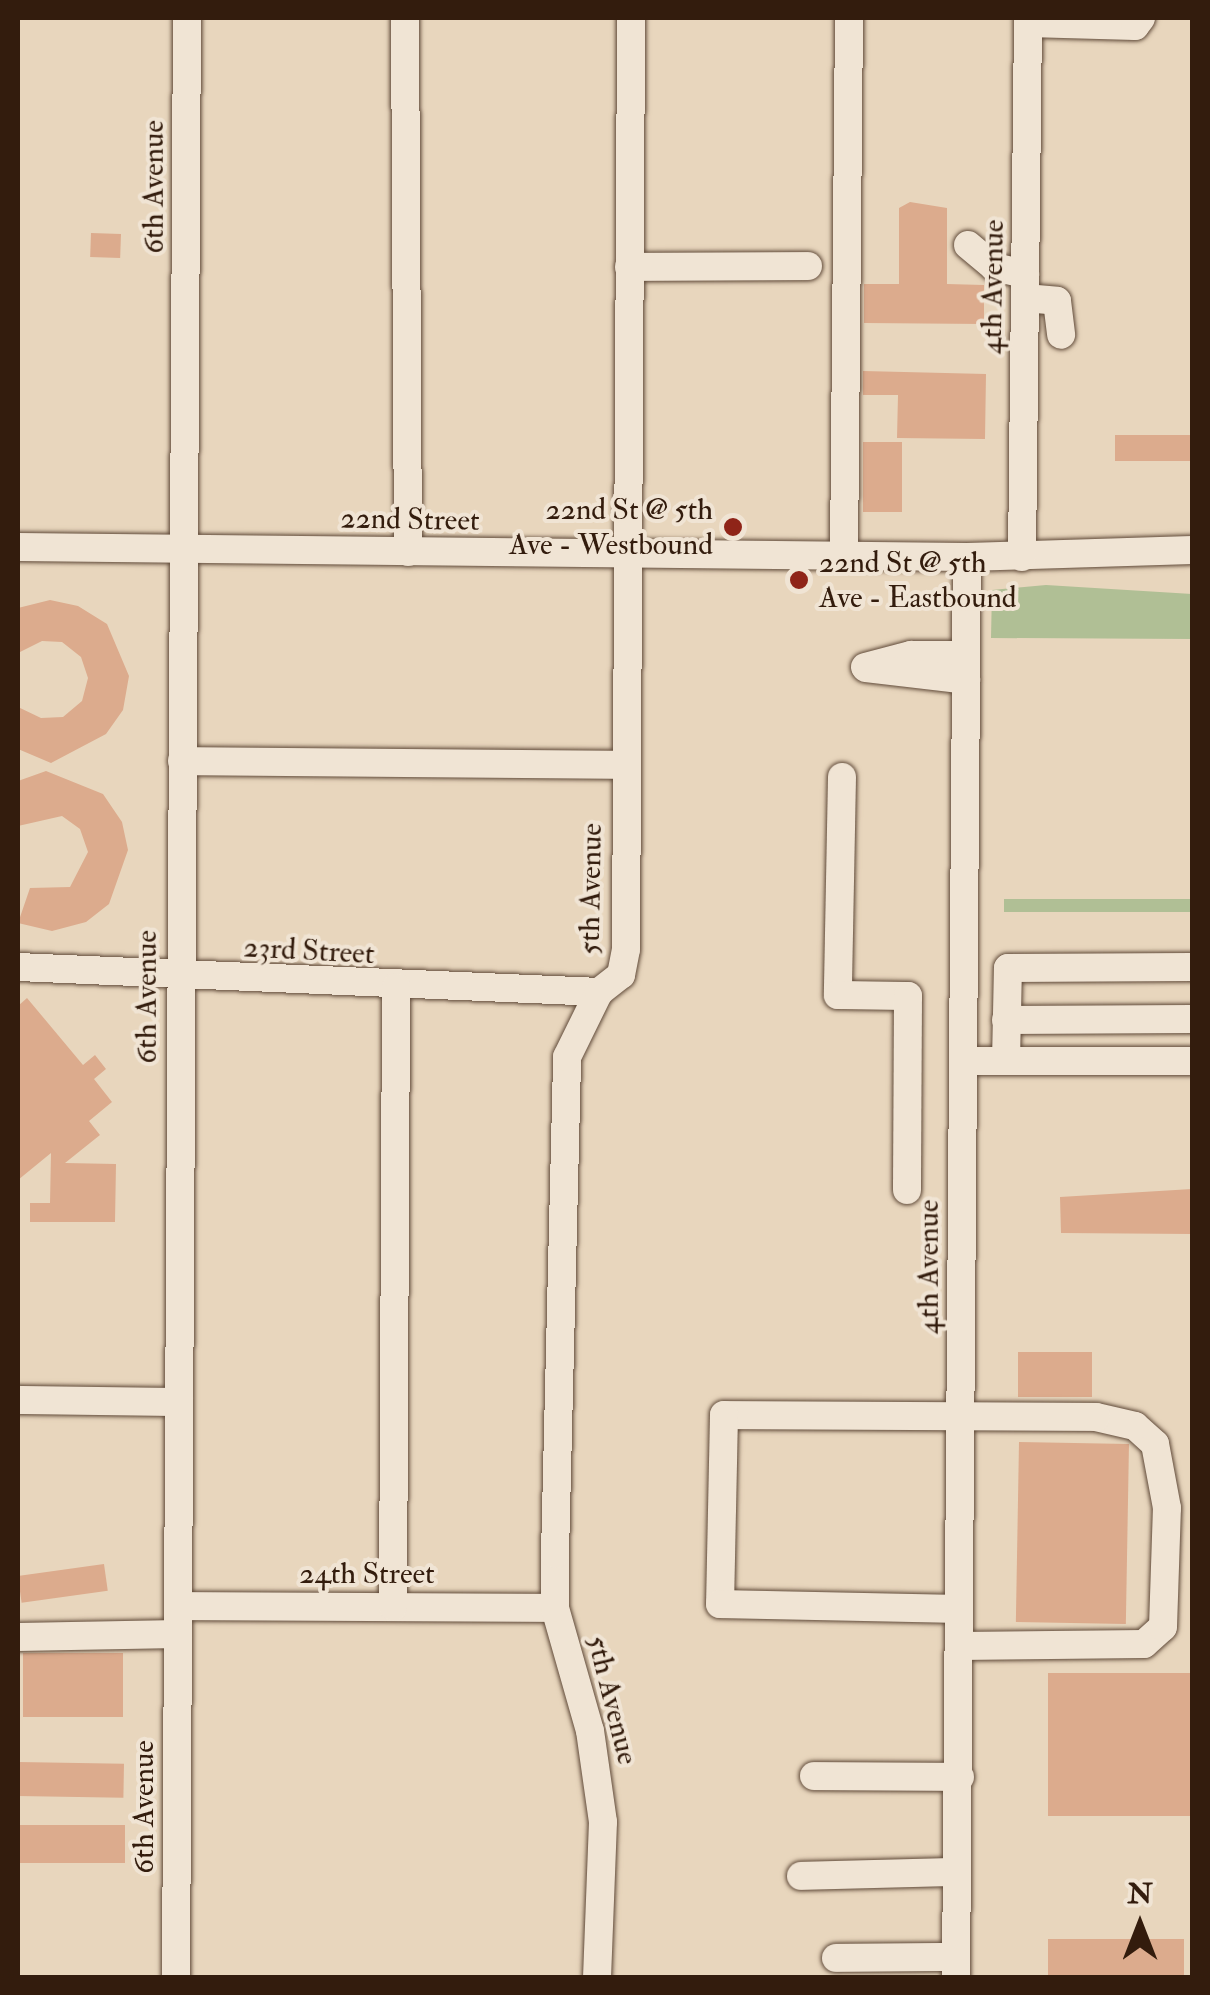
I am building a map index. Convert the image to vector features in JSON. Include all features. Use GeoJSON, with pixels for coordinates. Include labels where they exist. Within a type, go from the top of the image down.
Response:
{"type":"FeatureCollection","features":[{"type":"Feature","properties":{"kind":"street","name":"6th Avenue"},"geometry":{"type":"LineString","coordinates":[[176,1978],[187,18]]}},
{"type":"Feature","properties":{"kind":"street"},"geometry":{"type":"LineString","coordinates":[[405,18],[408,552]]}},
{"type":"Feature","properties":{"kind":"street","name":"5th Avenue"},"geometry":{"type":"LineString","coordinates":[[598,1978],[600,1794],[555,1608],[567,1057],[599,992],[621,975],[626,949],[631,18]]}},
{"type":"Feature","properties":{"kind":"street"},"geometry":{"type":"LineString","coordinates":[[844,556],[849,18]]}},
{"type":"Feature","properties":{"kind":"street"},"geometry":{"type":"LineString","coordinates":[[1028,20],[1138,22]]}},
{"type":"Feature","properties":{"kind":"street","name":"4th Avenue"},"geometry":{"type":"LineString","coordinates":[[1022,557],[1028,20]]}},
{"type":"Feature","properties":{"kind":"street"},"geometry":{"type":"LineString","coordinates":[[968,244],[994,268],[1057,302],[1061,335]]}},
{"type":"Feature","properties":{"kind":"street"},"geometry":{"type":"LineString","coordinates":[[628,267],[808,266]]}},
{"type":"Feature","properties":{"kind":"street","name":"22nd Street"},"geometry":{"type":"LineString","coordinates":[[18,548],[967,557],[1162,557],[1192,550]]}},
{"type":"Feature","properties":{"kind":"street","name":"4th Avenue"},"geometry":{"type":"LineString","coordinates":[[956,1968],[967,557]]}},
{"type":"Feature","properties":{"kind":"street","name":"22nd Street"},"geometry":{"type":"LineString","coordinates":[[1162,557],[1192,566]]}},
{"type":"Feature","properties":{"kind":"street"},"geometry":{"type":"LineString","coordinates":[[182,760],[626,765]]}},
{"type":"Feature","properties":{"kind":"street"},"geometry":{"type":"LineString","coordinates":[[842,777],[838,995],[908,996],[907,1190]]}},
{"type":"Feature","properties":{"kind":"street","name":"23rd Street"},"geometry":{"type":"LineString","coordinates":[[18,967],[179,972],[396,988],[599,992]]}},
{"type":"Feature","properties":{"kind":"street"},"geometry":{"type":"LineString","coordinates":[[1006,1061],[1008,968],[1192,968]]}},
{"type":"Feature","properties":{"kind":"street"},"geometry":{"type":"LineString","coordinates":[[393,1607],[396,988]]}},
{"type":"Feature","properties":{"kind":"street"},"geometry":{"type":"LineString","coordinates":[[1006,1020],[1192,1019]]}},
{"type":"Feature","properties":{"kind":"street"},"geometry":{"type":"LineString","coordinates":[[964,1061],[1192,1060]]}},
{"type":"Feature","properties":{"kind":"street"},"geometry":{"type":"LineString","coordinates":[[18,1400],[179,1402]]}},
{"type":"Feature","properties":{"kind":"street"},"geometry":{"type":"LineString","coordinates":[[959,1609],[720,1604],[724,1415],[1096,1417],[1135,1426],[1155,1444],[1170,1596],[1163,1627],[1144,1644],[959,1646]]}},
{"type":"Feature","properties":{"kind":"street","name":"24th Street"},"geometry":{"type":"LineString","coordinates":[[18,1637],[178,1620],[393,1607],[555,1608]]}},
{"type":"Feature","properties":{"kind":"street"},"geometry":{"type":"LineString","coordinates":[[814,1776],[960,1777]]}},
{"type":"Feature","properties":{"kind":"street"},"geometry":{"type":"LineString","coordinates":[[800,1876],[958,1872]]}},
{"type":"Feature","properties":{"kind":"street"},"geometry":{"type":"LineString","coordinates":[[836,1958],[956,1968]]}},
{"type":"Feature","properties":{"kind":"green space"},"geometry":{"type":"Polygon","coordinates":[[[1046,585],[1192,594],[1192,639],[991,638],[992,590],[1046,585]]]}},
{"type":"Feature","properties":{"kind":"green space"},"geometry":{"type":"Polygon","coordinates":[[[1004,899],[1192,899],[1192,912],[1004,912],[1004,899]]]}},
{"type":"Feature","properties":{"kind":"building"},"geometry":{"type":"Polygon","coordinates":[[[910,202],[947,208],[947,284],[984,285],[984,324],[864,323],[864,284],[899,284],[899,208],[910,202]]]}},
{"type":"Feature","properties":{"kind":"building"},"geometry":{"type":"Polygon","coordinates":[[[91,233],[121,234],[120,258],[90,257],[91,233]]]}},
{"type":"Feature","properties":{"kind":"building"},"geometry":{"type":"Polygon","coordinates":[[[863,371],[986,374],[985,439],[897,438],[898,395],[863,395],[863,371]]]}},
{"type":"Feature","properties":{"kind":"building"},"geometry":{"type":"Polygon","coordinates":[[[1115,435],[1192,435],[1192,461],[1115,461],[1115,435]]]}},
{"type":"Feature","properties":{"kind":"building"},"geometry":{"type":"Polygon","coordinates":[[[863,442],[902,442],[902,512],[863,512],[863,442]]]}},
{"type":"Feature","properties":{"kind":"building"},"geometry":{"type":"Polygon","coordinates":[[[50,600],[78,606],[107,624],[129,676],[123,710],[106,734],[51,763],[18,749],[18,707],[41,718],[63,717],[82,701],[88,678],[81,657],[62,642],[42,641],[18,653],[18,608],[50,600]]]}},
{"type":"Feature","properties":{"kind":"building"},"geometry":{"type":"Polygon","coordinates":[[[46,771],[103,794],[122,822],[128,850],[109,904],[86,922],[52,931],[18,923],[30,888],[70,887],[88,852],[80,829],[62,816],[18,826],[18,781],[46,771]]]}},
{"type":"Feature","properties":{"kind":"building"},"geometry":{"type":"Polygon","coordinates":[[[27,998],[83,1065],[95,1055],[106,1069],[94,1079],[112,1102],[89,1121],[100,1135],[65,1163],[116,1164],[115,1222],[30,1222],[30,1203],[50,1203],[51,1153],[18,1180],[18,1006],[27,998]]]}},
{"type":"Feature","properties":{"kind":"building"},"geometry":{"type":"Polygon","coordinates":[[[1192,1189],[1192,1234],[1061,1233],[1060,1197],[1192,1189]]]}},
{"type":"Feature","properties":{"kind":"building"},"geometry":{"type":"Polygon","coordinates":[[[1018,1352],[1092,1352],[1092,1397],[1018,1397],[1018,1352]]]}},
{"type":"Feature","properties":{"kind":"building"},"geometry":{"type":"Polygon","coordinates":[[[1019,1442],[1129,1444],[1126,1624],[1016,1622],[1019,1442]]]}},
{"type":"Feature","properties":{"kind":"building"},"geometry":{"type":"Polygon","coordinates":[[[104,1564],[108,1591],[22,1603],[18,1576],[104,1564]]]}},
{"type":"Feature","properties":{"kind":"building"},"geometry":{"type":"Polygon","coordinates":[[[23,1653],[123,1653],[123,1717],[23,1717],[23,1653]]]}},
{"type":"Feature","properties":{"kind":"building"},"geometry":{"type":"Polygon","coordinates":[[[1048,1673],[1192,1673],[1192,1816],[1048,1816],[1048,1673]]]}},
{"type":"Feature","properties":{"kind":"building"},"geometry":{"type":"Polygon","coordinates":[[[18,1762],[124,1764],[123,1798],[18,1796],[18,1762]]]}},
{"type":"Feature","properties":{"kind":"building"},"geometry":{"type":"Polygon","coordinates":[[[18,1825],[125,1825],[125,1863],[18,1863],[18,1825]]]}},
{"type":"Feature","properties":{"kind":"building"},"geometry":{"type":"Polygon","coordinates":[[[1048,1939],[1184,1939],[1184,1978],[1048,1978],[1048,1939]]]}},
{"type":"Feature","properties":{"kind":"place","name":"22nd St @ 5th Ave - Westbound"},"geometry":{"type":"Point","coordinates":[733,527]}},
{"type":"Feature","properties":{"kind":"place","name":"22nd St @ 5th Ave - Eastbound"},"geometry":{"type":"Point","coordinates":[799,580]}}]}
